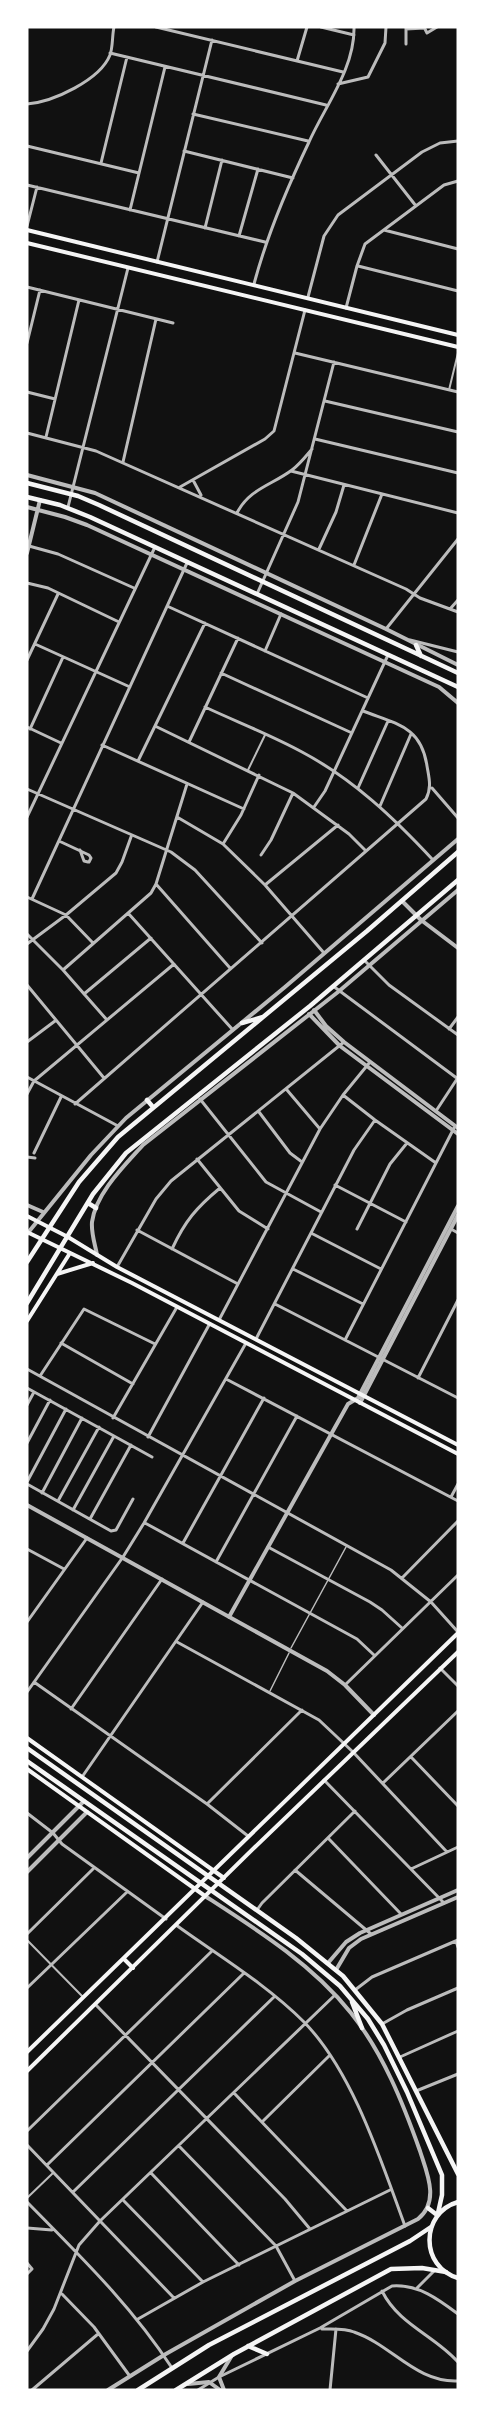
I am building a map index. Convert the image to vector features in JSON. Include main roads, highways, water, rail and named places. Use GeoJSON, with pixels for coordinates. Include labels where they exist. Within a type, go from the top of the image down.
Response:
{"type":"FeatureCollection","features":[{"type":"Feature","properties":{"kind":"main road"},"geometry":{"type":"LineString","coordinates":[[27,228],[99,248],[458,335]]}},
{"type":"Feature","properties":{"kind":"main road"},"geometry":{"type":"LineString","coordinates":[[27,243],[458,347]]}},
{"type":"Feature","properties":{"kind":"main road"},"geometry":{"type":"LineString","coordinates":[[89,258],[93,253],[92,246]]}},
{"type":"Feature","properties":{"kind":"main road"},"geometry":{"type":"LineString","coordinates":[[96,259],[94,253],[99,248]]}},
{"type":"Feature","properties":{"kind":"main road"},"geometry":{"type":"LineString","coordinates":[[366,325],[371,320],[368,313]]}},
{"type":"Feature","properties":{"kind":"main road"},"geometry":{"type":"LineString","coordinates":[[375,327],[371,320],[377,315]]}},
{"type":"Feature","properties":{"kind":"main road"},"geometry":{"type":"LineString","coordinates":[[27,483],[72,494],[445,667],[458,674],[454,680],[457,687]]}},
{"type":"Feature","properties":{"kind":"main road"},"geometry":{"type":"LineString","coordinates":[[27,498],[68,508],[457,687]]}},
{"type":"Feature","properties":{"kind":"main road"},"geometry":{"type":"LineString","coordinates":[[416,645],[421,656]]}},
{"type":"Feature","properties":{"kind":"main road"},"geometry":{"type":"LineString","coordinates":[[440,678],[446,673],[445,667]]}},
{"type":"Feature","properties":{"kind":"main road"},"geometry":{"type":"LineString","coordinates":[[27,1262],[74,1189],[118,1137],[266,1016],[458,852]]}},
{"type":"Feature","properties":{"kind":"main road"},"geometry":{"type":"LineString","coordinates":[[27,1303],[88,1203],[106,1176],[126,1153],[199,1098],[458,880]]}},
{"type":"Feature","properties":{"kind":"main road"},"geometry":{"type":"LineString","coordinates":[[242,1023],[266,1016]]}},
{"type":"Feature","properties":{"kind":"main road"},"geometry":{"type":"LineString","coordinates":[[147,1100],[153,1107]]}},
{"type":"Feature","properties":{"kind":"main road"},"geometry":{"type":"LineString","coordinates":[[68,1184],[74,1189]]}},
{"type":"Feature","properties":{"kind":"main road"},"geometry":{"type":"LineString","coordinates":[[88,1203],[96,1208]]}},
{"type":"Feature","properties":{"kind":"main road"},"geometry":{"type":"LineString","coordinates":[[27,1216],[68,1237],[117,1267],[458,1445]]}},
{"type":"Feature","properties":{"kind":"main road"},"geometry":{"type":"LineString","coordinates":[[27,1233],[93,1263],[458,1454]]}},
{"type":"Feature","properties":{"kind":"main road"},"geometry":{"type":"LineString","coordinates":[[27,1321],[70,1253]]}},
{"type":"Feature","properties":{"kind":"main road"},"geometry":{"type":"LineString","coordinates":[[56,1275],[93,1263]]}},
{"type":"Feature","properties":{"kind":"main road"},"geometry":{"type":"LineString","coordinates":[[153,1295],[156,1287]]}},
{"type":"Feature","properties":{"kind":"main road"},"geometry":{"type":"LineString","coordinates":[[162,1299],[165,1292]]}},
{"type":"Feature","properties":{"kind":"main road"},"geometry":{"type":"LineString","coordinates":[[445,1447],[449,1440]]}},
{"type":"Feature","properties":{"kind":"main road"},"geometry":{"type":"LineString","coordinates":[[27,2052],[458,1632]]}},
{"type":"Feature","properties":{"kind":"main road"},"geometry":{"type":"LineString","coordinates":[[27,2071],[458,1652]]}},
{"type":"Feature","properties":{"kind":"main road"},"geometry":{"type":"LineString","coordinates":[[27,1738],[224,1878]]}},
{"type":"Feature","properties":{"kind":"main road"},"geometry":{"type":"LineString","coordinates":[[27,1748],[257,1911],[336,1970],[382,2024],[458,2174]]}},
{"type":"Feature","properties":{"kind":"main road"},"geometry":{"type":"LineString","coordinates":[[27,1761],[302,1954],[340,1986],[368,2019],[384,2045],[437,2162],[442,2178],[443,2188],[438,2214],[429,2237],[433,2256],[446,2272]]}},
{"type":"Feature","properties":{"kind":"main road"},"geometry":{"type":"LineString","coordinates":[[27,1769],[205,1896]]}},
{"type":"Feature","properties":{"kind":"main road"},"geometry":{"type":"LineString","coordinates":[[124,1959],[133,1968]]}},
{"type":"Feature","properties":{"kind":"main road"},"geometry":{"type":"LineString","coordinates":[[351,1999],[362,2028]]}},
{"type":"Feature","properties":{"kind":"main road"},"geometry":{"type":"LineString","coordinates":[[438,2214],[458,2202]]}},
{"type":"Feature","properties":{"kind":"main road"},"geometry":{"type":"LineString","coordinates":[[428,2208],[438,2214]]}},
{"type":"Feature","properties":{"kind":"main road"},"geometry":{"type":"LineString","coordinates":[[138,2390],[209,2345],[410,2241],[431,2227]]}},
{"type":"Feature","properties":{"kind":"main road"},"geometry":{"type":"LineString","coordinates":[[176,2390],[248,2346],[391,2269],[405,2267],[436,2270],[457,2278]]}},
{"type":"Feature","properties":{"kind":"main road"},"geometry":{"type":"LineString","coordinates":[[248,2346],[267,2354]]}}]}
